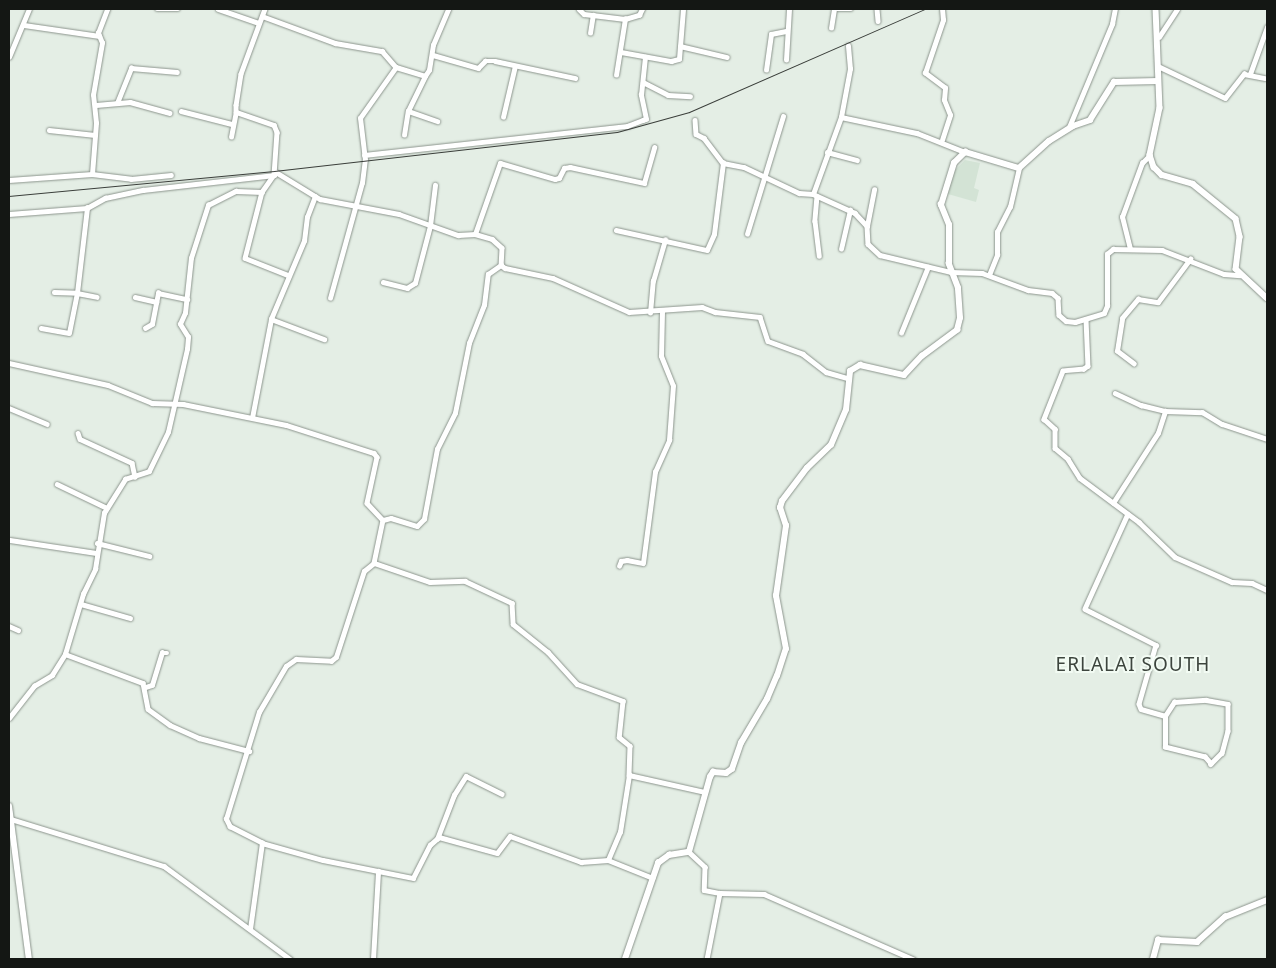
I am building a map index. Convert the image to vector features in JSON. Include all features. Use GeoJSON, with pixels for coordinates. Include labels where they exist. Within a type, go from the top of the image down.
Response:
{"type":"FeatureCollection","features":[{"type":"Feature","properties":{"kind":"main road"},"geometry":{"type":"LineString","coordinates":[[9,806],[29,959]]}},
{"type":"Feature","properties":{"kind":"street"},"geometry":{"type":"LineString","coordinates":[[9,57],[24,25],[29,9]]}},
{"type":"Feature","properties":{"kind":"street"},"geometry":{"type":"LineString","coordinates":[[92,174],[96,105],[93,95],[102,43],[99,36],[108,9]]}},
{"type":"Feature","properties":{"kind":"street"},"geometry":{"type":"LineString","coordinates":[[157,9],[178,9]]}},
{"type":"Feature","properties":{"kind":"street"},"geometry":{"type":"LineString","coordinates":[[218,9],[259,23]]}},
{"type":"Feature","properties":{"kind":"street"},"geometry":{"type":"LineString","coordinates":[[231,137],[241,74],[265,9]]}},
{"type":"Feature","properties":{"kind":"street"},"geometry":{"type":"LineString","coordinates":[[404,135],[408,112],[425,76],[433,54],[433,45],[448,9]]}},
{"type":"Feature","properties":{"kind":"street"},"geometry":{"type":"LineString","coordinates":[[578,9],[581,12],[593,15],[625,19],[640,15],[642,9]]}},
{"type":"Feature","properties":{"kind":"street"},"geometry":{"type":"LineString","coordinates":[[622,52],[645,57],[677,60],[683,9]]}},
{"type":"Feature","properties":{"kind":"street"},"geometry":{"type":"LineString","coordinates":[[786,60],[786,31],[789,9]]}},
{"type":"Feature","properties":{"kind":"street"},"geometry":{"type":"LineString","coordinates":[[831,28],[835,9],[851,9]]}},
{"type":"Feature","properties":{"kind":"street"},"geometry":{"type":"LineString","coordinates":[[877,9],[878,21]]}},
{"type":"Feature","properties":{"kind":"street"},"geometry":{"type":"LineString","coordinates":[[942,9],[943,20],[925,73],[945,88],[944,100],[950,115],[942,140]]}},
{"type":"Feature","properties":{"kind":"street"},"geometry":{"type":"LineString","coordinates":[[1069,128],[1112,24],[1115,9]]}},
{"type":"Feature","properties":{"kind":"street"},"geometry":{"type":"LineString","coordinates":[[1156,9],[1159,36],[1158,81],[1160,108],[1150,155],[1154,166],[1162,175],[1190,182],[1236,219],[1240,237],[1236,269],[1240,275],[1267,298]]}},
{"type":"Feature","properties":{"kind":"street"},"geometry":{"type":"LineString","coordinates":[[1159,36],[1177,9]]}},
{"type":"Feature","properties":{"kind":"street"},"geometry":{"type":"LineString","coordinates":[[590,33],[593,15]]}},
{"type":"Feature","properties":{"kind":"street"},"geometry":{"type":"LineString","coordinates":[[262,16],[335,43],[382,51],[396,67],[425,76]]}},
{"type":"Feature","properties":{"kind":"street"},"geometry":{"type":"LineString","coordinates":[[616,75],[622,52],[625,19]]}},
{"type":"Feature","properties":{"kind":"street"},"geometry":{"type":"LineString","coordinates":[[24,25],[99,36]]}},
{"type":"Feature","properties":{"kind":"street"},"geometry":{"type":"LineString","coordinates":[[1250,74],[1267,27]]}},
{"type":"Feature","properties":{"kind":"street"},"geometry":{"type":"LineString","coordinates":[[766,70],[772,34],[786,31]]}},
{"type":"Feature","properties":{"kind":"street"},"geometry":{"type":"LineString","coordinates":[[680,46],[728,56]]}},
{"type":"Feature","properties":{"kind":"street"},"geometry":{"type":"LineString","coordinates":[[819,256],[815,221],[815,195],[827,152],[841,118],[850,69],[848,46]]}},
{"type":"Feature","properties":{"kind":"street"},"geometry":{"type":"LineString","coordinates":[[433,54],[478,68],[485,61],[575,78]]}},
{"type":"Feature","properties":{"kind":"street"},"geometry":{"type":"LineString","coordinates":[[364,155],[627,126],[646,119],[643,82],[645,57]]}},
{"type":"Feature","properties":{"kind":"street"},"geometry":{"type":"LineString","coordinates":[[503,117],[515,66]]}},
{"type":"Feature","properties":{"kind":"street"},"geometry":{"type":"LineString","coordinates":[[1158,66],[1225,98],[1241,76],[1250,74],[1265,78]]}},
{"type":"Feature","properties":{"kind":"street"},"geometry":{"type":"LineString","coordinates":[[330,298],[356,208],[364,155],[360,118],[396,67]]}},
{"type":"Feature","properties":{"kind":"street"},"geometry":{"type":"LineString","coordinates":[[117,103],[132,68],[177,72]]}},
{"type":"Feature","properties":{"kind":"street"},"geometry":{"type":"LineString","coordinates":[[989,275],[998,255],[997,232],[1010,207],[1019,168],[1048,141],[1069,128],[1090,120],[1114,82],[1158,81]]}},
{"type":"Feature","properties":{"kind":"street"},"geometry":{"type":"LineString","coordinates":[[643,82],[668,95],[690,96]]}},
{"type":"Feature","properties":{"kind":"street"},"geometry":{"type":"LineString","coordinates":[[96,105],[130,102],[170,113]]}},
{"type":"Feature","properties":{"kind":"street"},"geometry":{"type":"LineString","coordinates":[[181,111],[232,124]]}},
{"type":"Feature","properties":{"kind":"street"},"geometry":{"type":"LineString","coordinates":[[236,112],[276,128],[274,173],[262,192],[245,258],[288,275]]}},
{"type":"Feature","properties":{"kind":"street"},"geometry":{"type":"LineString","coordinates":[[408,112],[437,121]]}},
{"type":"Feature","properties":{"kind":"street"},"geometry":{"type":"LineString","coordinates":[[747,234],[763,174],[784,116]]}},
{"type":"Feature","properties":{"kind":"street"},"geometry":{"type":"LineString","coordinates":[[841,118],[891,126],[942,140],[965,152],[1019,168]]}},
{"type":"Feature","properties":{"kind":"street"},"geometry":{"type":"LineString","coordinates":[[695,120],[696,134],[704,138],[723,162],[763,174],[800,193],[815,195],[850,210],[867,226]]}},
{"type":"Feature","properties":{"kind":"street"},"geometry":{"type":"LineString","coordinates":[[49,130],[94,134]]}},
{"type":"Feature","properties":{"kind":"street"},"geometry":{"type":"LineString","coordinates":[[475,234],[500,163],[555,179],[566,167],[644,183],[654,147]]}},
{"type":"Feature","properties":{"kind":"street"},"geometry":{"type":"LineString","coordinates":[[827,152],[856,160]]}},
{"type":"Feature","properties":{"kind":"street"},"geometry":{"type":"LineString","coordinates":[[689,852],[705,792],[713,772],[726,773],[732,769],[741,743],[777,676],[786,649],[776,596],[786,526],[780,508],[782,501],[807,468],[831,445],[846,410],[847,378],[855,366],[860,365],[904,375],[922,356],[953,335],[960,318],[958,288],[951,272],[949,225],[941,205],[954,164],[965,152]]}},
{"type":"Feature","properties":{"kind":"street"},"geometry":{"type":"LineString","coordinates":[[1130,249],[1122,217],[1142,163],[1150,155]]}},
{"type":"Feature","properties":{"kind":"street"},"geometry":{"type":"LineString","coordinates":[[616,230],[699,249],[710,248],[723,162]]}},
{"type":"Feature","properties":{"kind":"street"},"geometry":{"type":"LineString","coordinates":[[9,214],[87,208],[104,198],[143,190],[274,173],[315,196],[356,208],[398,214],[458,235],[475,234],[492,239],[502,248],[501,265]]}},
{"type":"Feature","properties":{"kind":"street"},"geometry":{"type":"LineString","coordinates":[[9,180],[92,174],[131,179],[171,175]]}},
{"type":"Feature","properties":{"kind":"street"},"geometry":{"type":"LineString","coordinates":[[383,282],[412,287],[430,226],[435,185]]}},
{"type":"Feature","properties":{"kind":"street"},"geometry":{"type":"LineString","coordinates":[[9,718],[34,686],[52,675],[65,654],[81,604],[95,569],[97,543],[107,508],[125,479],[136,477],[149,471],[168,432],[187,349],[188,337],[180,324],[187,299],[191,258],[208,205],[236,190],[262,192]]}},
{"type":"Feature","properties":{"kind":"street"},"geometry":{"type":"LineString","coordinates":[[874,190],[867,226],[868,244],[873,250],[928,267],[951,272],[974,271],[1028,290],[1055,294],[1062,318],[1075,322],[1100,316],[1107,306],[1107,254],[1113,249],[1153,248],[1190,259],[1224,274],[1240,275]]}},
{"type":"Feature","properties":{"kind":"street"},"geometry":{"type":"LineString","coordinates":[[252,418],[271,319],[304,241],[307,217],[315,196]]}},
{"type":"Feature","properties":{"kind":"street"},"geometry":{"type":"LineString","coordinates":[[41,328],[69,333],[78,293],[87,208]]}},
{"type":"Feature","properties":{"kind":"street"},"geometry":{"type":"LineString","coordinates":[[840,249],[850,210]]}},
{"type":"Feature","properties":{"kind":"street"},"geometry":{"type":"LineString","coordinates":[[650,313],[649,300],[665,240]]}},
{"type":"Feature","properties":{"kind":"street"},"geometry":{"type":"LineString","coordinates":[[1134,364],[1117,351],[1122,318],[1138,299],[1158,302],[1190,259]]}},
{"type":"Feature","properties":{"kind":"street"},"geometry":{"type":"LineString","coordinates":[[383,520],[391,518],[417,526],[424,519],[437,449],[455,413],[469,343],[484,305],[488,274],[501,265],[553,278],[629,312],[650,313],[702,308],[715,312],[760,317],[768,341],[802,354],[826,372],[847,378]]}},
{"type":"Feature","properties":{"kind":"street"},"geometry":{"type":"LineString","coordinates":[[901,333],[928,267]]}},
{"type":"Feature","properties":{"kind":"street"},"geometry":{"type":"LineString","coordinates":[[54,292],[78,293],[97,297]]}},
{"type":"Feature","properties":{"kind":"street"},"geometry":{"type":"LineString","coordinates":[[146,328],[152,324],[158,293],[162,292],[187,299]]}},
{"type":"Feature","properties":{"kind":"street"},"geometry":{"type":"LineString","coordinates":[[135,297],[156,302]]}},
{"type":"Feature","properties":{"kind":"street"},"geometry":{"type":"LineString","coordinates":[[619,566],[621,561],[627,560],[643,563],[655,472],[669,440],[673,386],[660,356],[662,311]]}},
{"type":"Feature","properties":{"kind":"street"},"geometry":{"type":"LineString","coordinates":[[271,319],[324,339]]}},
{"type":"Feature","properties":{"kind":"street"},"geometry":{"type":"LineString","coordinates":[[1086,319],[1088,366],[1063,372],[1044,419],[1055,428],[1055,448],[1068,459],[1080,478],[1128,514],[1186,564],[1232,582],[1252,583],[1267,590]]}},
{"type":"Feature","properties":{"kind":"street"},"geometry":{"type":"LineString","coordinates":[[9,362],[108,385],[152,403],[174,403],[286,425],[374,453],[377,457],[367,503],[383,520]]}},
{"type":"Feature","properties":{"kind":"street"},"geometry":{"type":"LineString","coordinates":[[1115,393],[1141,405],[1165,411],[1202,412],[1222,424],[1267,439]]}},
{"type":"Feature","properties":{"kind":"street"},"geometry":{"type":"LineString","coordinates":[[9,408],[48,424]]}},
{"type":"Feature","properties":{"kind":"street"},"geometry":{"type":"LineString","coordinates":[[1113,503],[1158,433],[1165,411]]}},
{"type":"Feature","properties":{"kind":"street"},"geometry":{"type":"LineString","coordinates":[[78,433],[80,439],[132,463],[136,477]]}},
{"type":"Feature","properties":{"kind":"street"},"geometry":{"type":"LineString","coordinates":[[57,484],[107,508]]}},
{"type":"Feature","properties":{"kind":"street"},"geometry":{"type":"LineString","coordinates":[[1128,514],[1084,606],[1087,613],[1156,646],[1138,704],[1141,709],[1165,716]]}},
{"type":"Feature","properties":{"kind":"street"},"geometry":{"type":"LineString","coordinates":[[383,520],[374,562],[364,570],[336,657],[331,661],[296,659],[286,666],[259,712],[249,751],[226,819],[230,827],[262,843],[323,860],[413,878],[437,839],[454,795],[466,776],[502,794]]}},
{"type":"Feature","properties":{"kind":"street"},"geometry":{"type":"LineString","coordinates":[[10,540],[96,553]]}},
{"type":"Feature","properties":{"kind":"street"},"geometry":{"type":"LineString","coordinates":[[97,543],[149,556]]}},
{"type":"Feature","properties":{"kind":"street"},"geometry":{"type":"LineString","coordinates":[[374,562],[430,582],[465,581],[512,603],[513,624],[548,652],[577,684],[623,701],[619,737],[630,746],[629,775],[620,832],[608,860]]}},
{"type":"Feature","properties":{"kind":"street"},"geometry":{"type":"LineString","coordinates":[[81,604],[130,618]]}},
{"type":"Feature","properties":{"kind":"street"},"geometry":{"type":"LineString","coordinates":[[9,626],[18,630]]}},
{"type":"Feature","properties":{"kind":"street"},"geometry":{"type":"LineString","coordinates":[[65,654],[146,687],[152,685],[162,653],[167,653]]}},
{"type":"Feature","properties":{"kind":"street"},"geometry":{"type":"LineString","coordinates":[[146,687],[148,709],[170,725],[199,738],[249,751]]}},
{"type":"Feature","properties":{"kind":"street"},"geometry":{"type":"LineString","coordinates":[[1206,700],[1228,704],[1228,732],[1222,753],[1210,764],[1206,757],[1165,747],[1165,716],[1174,702],[1206,700]]}},
{"type":"Feature","properties":{"kind":"street"},"geometry":{"type":"LineString","coordinates":[[629,775],[705,792]]}},
{"type":"Feature","properties":{"kind":"street"},"geometry":{"type":"LineString","coordinates":[[10,820],[164,866],[290,959]]}},
{"type":"Feature","properties":{"kind":"street"},"geometry":{"type":"LineString","coordinates":[[437,839],[446,836],[497,853],[510,836],[581,862],[608,860],[653,878]]}},
{"type":"Feature","properties":{"kind":"street"},"geometry":{"type":"LineString","coordinates":[[250,929],[262,843]]}},
{"type":"Feature","properties":{"kind":"street"},"geometry":{"type":"LineString","coordinates":[[625,959],[653,878],[663,858],[689,852]]}},
{"type":"Feature","properties":{"kind":"street"},"geometry":{"type":"LineString","coordinates":[[689,852],[705,867],[704,890],[720,893],[764,894],[913,959]]}},
{"type":"Feature","properties":{"kind":"street"},"geometry":{"type":"LineString","coordinates":[[374,959],[378,871]]}},
{"type":"Feature","properties":{"kind":"street"},"geometry":{"type":"LineString","coordinates":[[707,959],[720,893]]}},
{"type":"Feature","properties":{"kind":"street"},"geometry":{"type":"LineString","coordinates":[[1153,959],[1158,940],[1197,942],[1225,917],[1267,900]]}},
{"type":"Feature","properties":{"kind":"shaded area"},"geometry":{"type":"Polygon","coordinates":[[[965,160],[980,163],[974,188],[979,190],[976,202],[948,194],[954,171],[965,160]]]}},
{"type":"Feature","properties":{"kind":"railway"},"geometry":{"type":"LineString","coordinates":[[9,196],[274,171],[617,132],[689,112],[925,9]]}},
{"type":"Feature","properties":{"kind":"district","name":"ERLALAI SOUTH"},"geometry":{"type":"Point","coordinates":[1133,665]}}]}
